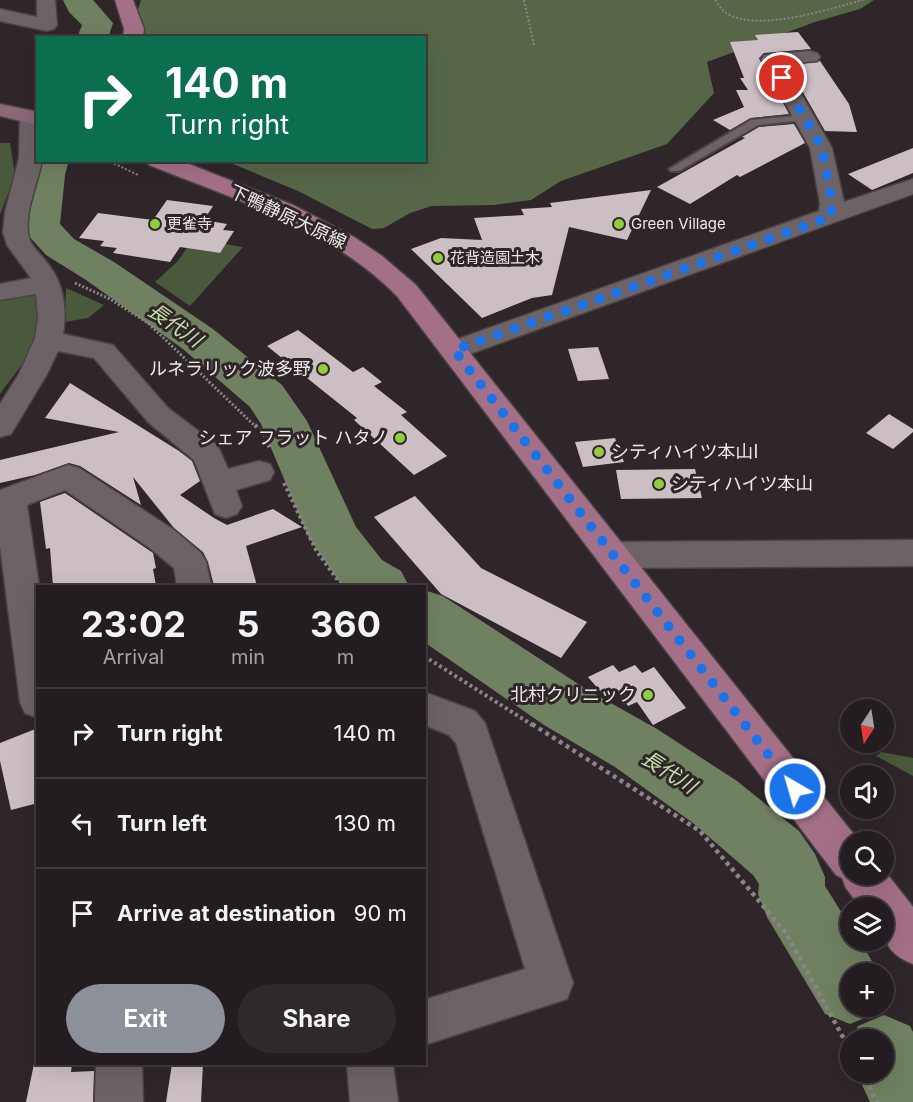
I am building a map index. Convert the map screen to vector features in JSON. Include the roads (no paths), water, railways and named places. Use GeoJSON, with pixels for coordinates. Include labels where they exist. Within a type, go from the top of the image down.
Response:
{"type":"FeatureCollection","features":[{"type":"Feature","properties":{"kind":"main road"},"geometry":{"type":"LineString","coordinates":[[124,0],[134,29],[133,36]]}},
{"type":"Feature","properties":{"kind":"main road"},"geometry":{"type":"LineString","coordinates":[[0,110],[34,119]]}},
{"type":"Feature","properties":{"kind":"main road","name":"下鴨静原大原線"},"geometry":{"type":"LineString","coordinates":[[152,169],[281,210],[357,250],[400,284],[454,350],[840,848]]}},
{"type":"Feature","properties":{"kind":"main road"},"geometry":{"type":"LineString","coordinates":[[869,885],[913,942]]}},
{"type":"Feature","properties":{"kind":"street"},"geometry":{"type":"LineString","coordinates":[[0,15],[47,25],[46,0]]}},
{"type":"Feature","properties":{"kind":"street"},"geometry":{"type":"LineString","coordinates":[[747,59],[810,57]]}},
{"type":"Feature","properties":{"kind":"street"},"geometry":{"type":"LineString","coordinates":[[771,59],[822,148],[832,203],[831,217]]}},
{"type":"Feature","properties":{"kind":"street"},"geometry":{"type":"LineString","coordinates":[[0,427],[46,351],[52,324],[52,298],[44,279],[17,240],[17,216],[31,161],[34,119]]}},
{"type":"Feature","properties":{"kind":"street"},"geometry":{"type":"LineString","coordinates":[[454,350],[913,186]]}},
{"type":"Feature","properties":{"kind":"street"},"geometry":{"type":"LineString","coordinates":[[0,292],[44,279]]}},
{"type":"Feature","properties":{"kind":"street"},"geometry":{"type":"LineString","coordinates":[[48,340],[103,351],[158,415],[207,454],[221,494],[271,466]]}},
{"type":"Feature","properties":{"kind":"street"},"geometry":{"type":"LineString","coordinates":[[36,690],[5,499],[68,476],[162,539],[189,562],[194,585]]}},
{"type":"Feature","properties":{"kind":"street"},"geometry":{"type":"LineString","coordinates":[[613,555],[913,553]]}},
{"type":"Feature","properties":{"kind":"street"},"geometry":{"type":"LineString","coordinates":[[426,709],[462,723],[472,735],[551,983],[426,1022]]}},
{"type":"Feature","properties":{"kind":"street"},"geometry":{"type":"LineString","coordinates":[[119,1065],[119,1102]]}},
{"type":"Feature","properties":{"kind":"street"},"geometry":{"type":"LineString","coordinates":[[369,1065],[374,1102]]}},
{"type":"Feature","properties":{"kind":"lane"},"geometry":{"type":"LineString","coordinates":[[675,169],[755,122],[803,118]]}},
{"type":"Feature","properties":{"kind":"waterway","name":"長代川"},"geometry":{"type":"LineString","coordinates":[[78,0],[80,6],[98,23],[93,36]]}},
{"type":"Feature","properties":{"kind":"waterway","name":"長代川"},"geometry":{"type":"LineString","coordinates":[[50,162],[46,175],[40,226],[60,247],[100,271],[198,339],[266,396],[283,421],[334,536],[363,575],[380,585]]}},
{"type":"Feature","properties":{"kind":"waterway","name":"長代川"},"geometry":{"type":"LineString","coordinates":[[426,613],[565,707],[636,748],[715,802],[776,853],[792,877],[791,894],[840,973]]}},
{"type":"Feature","properties":{"kind":"waterway","name":"長代川"},"geometry":{"type":"LineString","coordinates":[[894,1071],[910,1102]]}},
{"type":"Feature","properties":{"kind":"place","name":"更雀寺"},"geometry":{"type":"Point","coordinates":[155,224]}},
{"type":"Feature","properties":{"kind":"place","name":"Green Village"},"geometry":{"type":"Point","coordinates":[619,224]}},
{"type":"Feature","properties":{"kind":"place","name":"花背造園土木"},"geometry":{"type":"Point","coordinates":[438,258]}},
{"type":"Feature","properties":{"kind":"place","name":"ルネラリック波多野"},"geometry":{"type":"Point","coordinates":[323,369]}},
{"type":"Feature","properties":{"kind":"place","name":"シェア フラット ハタノ"},"geometry":{"type":"Point","coordinates":[400,438]}},
{"type":"Feature","properties":{"kind":"place","name":"シティハイツ本山Ⅰ"},"geometry":{"type":"Point","coordinates":[599,452]}},
{"type":"Feature","properties":{"kind":"place","name":"シティハイツ本山"},"geometry":{"type":"Point","coordinates":[659,484]}},
{"type":"Feature","properties":{"kind":"place","name":"北村クリニック"},"geometry":{"type":"Point","coordinates":[648,695]}}]}
